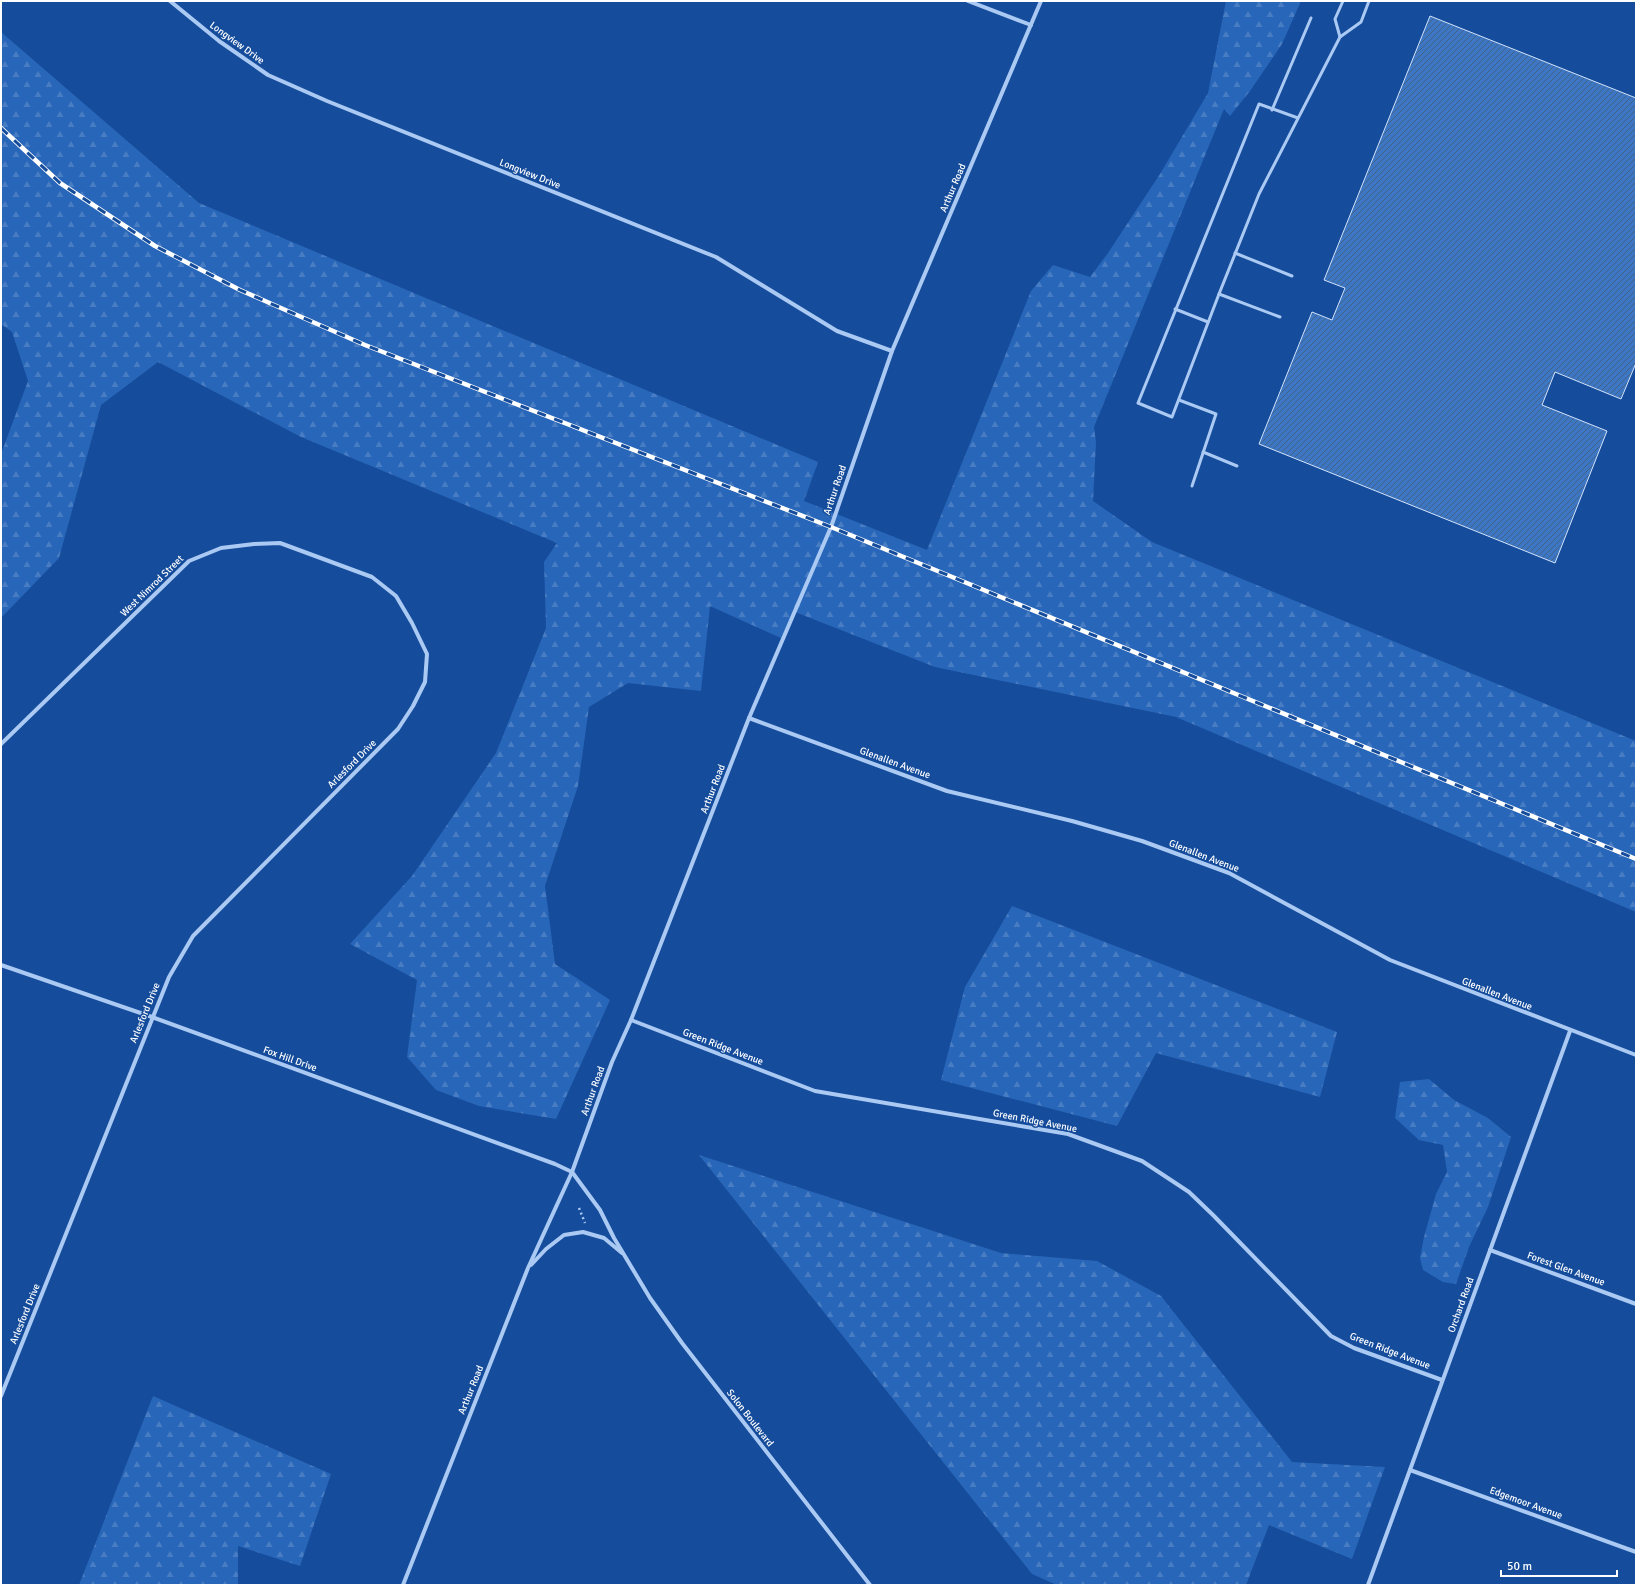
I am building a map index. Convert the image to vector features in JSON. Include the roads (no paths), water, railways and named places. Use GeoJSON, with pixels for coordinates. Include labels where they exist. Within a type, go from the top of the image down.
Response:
{"type":"FeatureCollection","features":[{"type":"Feature","properties":{"kind":"street","name":"Longview Drive"},"geometry":{"type":"LineString","coordinates":[[170,1],[219,42],[268,75],[327,102],[716,257],[837,331],[892,351]]}},
{"type":"Feature","properties":{"kind":"street"},"geometry":{"type":"LineString","coordinates":[[968,1],[1031,25]]}},
{"type":"Feature","properties":{"kind":"street","name":"Arthur Road"},"geometry":{"type":"LineString","coordinates":[[403,1585],[528,1268],[572,1172],[612,1062],[631,1020],[749,718],[831,527],[892,351],[1041,1]]}},
{"type":"Feature","properties":{"kind":"street","name":"West Nimrod Street"},"geometry":{"type":"LineString","coordinates":[[1,744],[189,561],[221,548],[254,544],[280,543],[372,576],[396,596],[412,623],[426,654],[425,682],[413,706]]}},
{"type":"Feature","properties":{"kind":"street","name":"Arlesford Drive"},"geometry":{"type":"LineString","coordinates":[[1,1396],[152,1017],[169,977],[193,936],[398,730],[413,706]]}},
{"type":"Feature","properties":{"kind":"street","name":"Glenallen Avenue"},"geometry":{"type":"LineString","coordinates":[[749,718],[947,791],[1093,827],[1142,841],[1229,873],[1390,960],[1636,1056]]}},
{"type":"Feature","properties":{"kind":"street","name":"Fox Hill Drive"},"geometry":{"type":"LineString","coordinates":[[1,965],[152,1017],[555,1164],[572,1172]]}},
{"type":"Feature","properties":{"kind":"street","name":"Green Ridge Avenue"},"geometry":{"type":"LineString","coordinates":[[631,1020],[815,1091],[1068,1134],[1142,1161],[1189,1192],[1331,1336],[1354,1348],[1442,1380]]}},
{"type":"Feature","properties":{"kind":"street","name":"Orchard Road"},"geometry":{"type":"LineString","coordinates":[[1368,1585],[1570,1031]]}},
{"type":"Feature","properties":{"kind":"street","name":"Solon Boulevard"},"geometry":{"type":"LineString","coordinates":[[572,1172],[600,1210],[614,1238],[650,1298],[682,1344],[870,1585]]}},
{"type":"Feature","properties":{"kind":"street","name":"Solon Boulevard"},"geometry":{"type":"LineString","coordinates":[[528,1268],[546,1249],[564,1235],[583,1232],[604,1238],[625,1256]]}},
{"type":"Feature","properties":{"kind":"street","name":"Forest Glen Avenue"},"geometry":{"type":"LineString","coordinates":[[1490,1250],[1636,1304]]}},
{"type":"Feature","properties":{"kind":"street","name":"Edgemoor Avenue"},"geometry":{"type":"LineString","coordinates":[[1410,1470],[1636,1552]]}},
{"type":"Feature","properties":{"kind":"lane"},"geometry":{"type":"LineString","coordinates":[[1340,37],[1335,19],[1343,1]]}},
{"type":"Feature","properties":{"kind":"lane"},"geometry":{"type":"LineString","coordinates":[[1298,118],[1272,110],[1259,104],[1138,403],[1172,417],[1235,253],[1260,194],[1340,37],[1361,22],[1369,1]]}},
{"type":"Feature","properties":{"kind":"lane"},"geometry":{"type":"LineString","coordinates":[[1272,110],[1311,18]]}},
{"type":"Feature","properties":{"kind":"lane"},"geometry":{"type":"LineString","coordinates":[[1235,253],[1292,276]]}},
{"type":"Feature","properties":{"kind":"lane"},"geometry":{"type":"LineString","coordinates":[[1219,294],[1280,318]]}},
{"type":"Feature","properties":{"kind":"lane"},"geometry":{"type":"LineString","coordinates":[[1175,309],[1208,322]]}},
{"type":"Feature","properties":{"kind":"lane"},"geometry":{"type":"LineString","coordinates":[[1179,400],[1216,414],[1192,486]]}},
{"type":"Feature","properties":{"kind":"lane"},"geometry":{"type":"LineString","coordinates":[[1204,452],[1237,466]]}},
{"type":"Feature","properties":{"kind":"railway"},"geometry":{"type":"LineString","coordinates":[[1,128],[60,183],[155,246],[240,290],[365,345],[831,527],[1636,859]]}}]}
